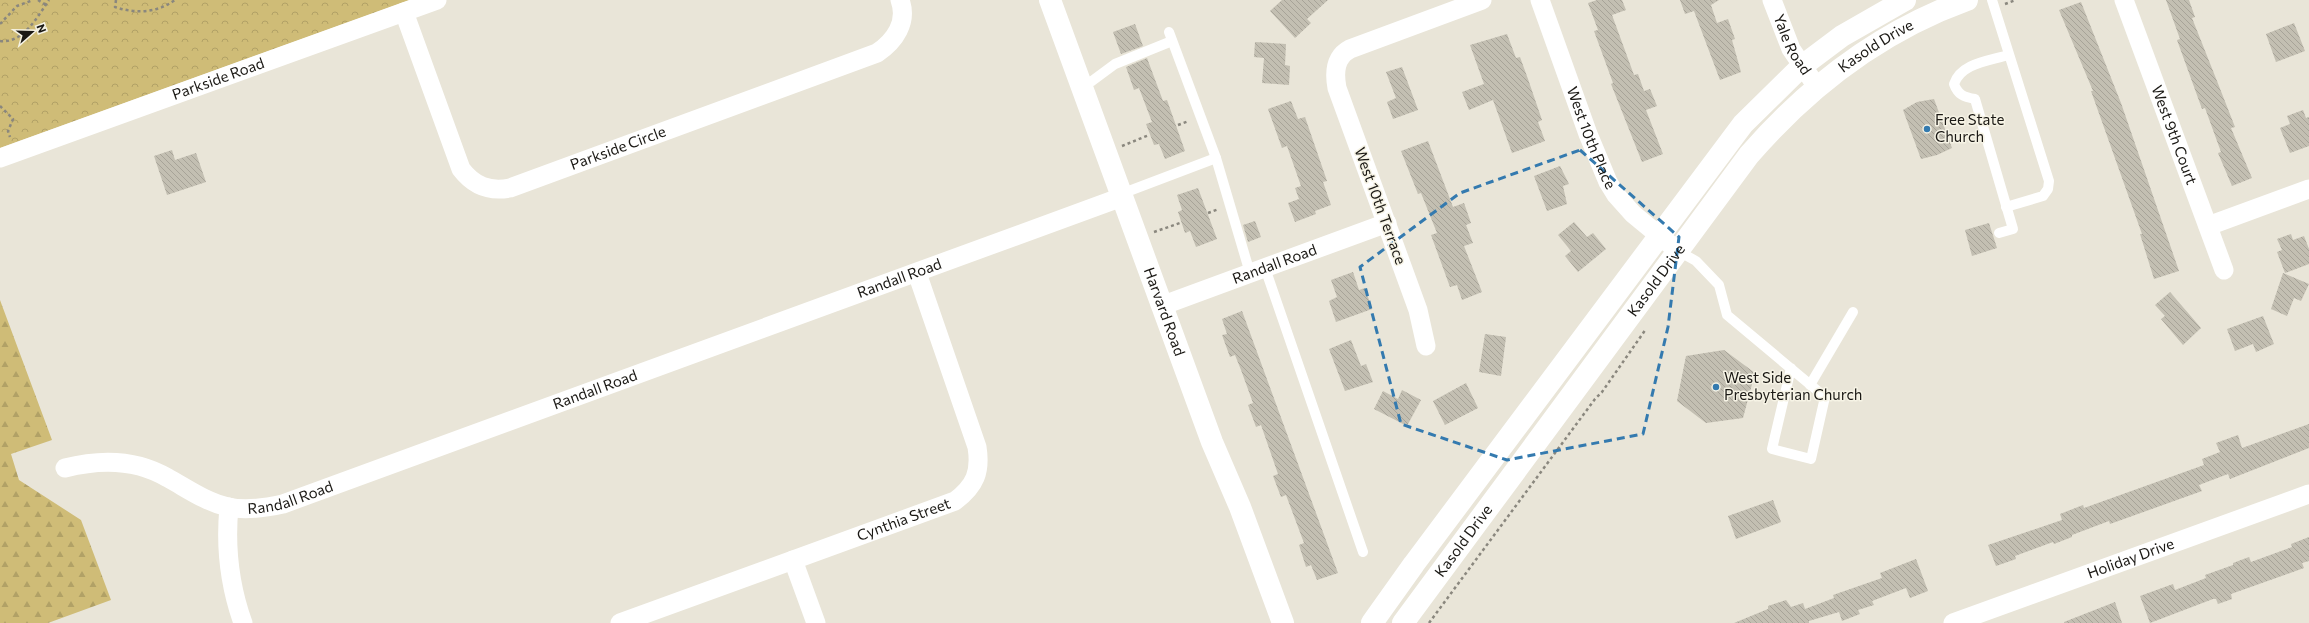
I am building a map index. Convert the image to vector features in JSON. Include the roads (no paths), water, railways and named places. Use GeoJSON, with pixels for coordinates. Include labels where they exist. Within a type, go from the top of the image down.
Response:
{"type":"FeatureCollection","features":[{"type":"Feature","properties":{"kind":"main road","name":"Harvard Road"},"geometry":{"type":"LineString","coordinates":[[1050,0],[1162,306],[1283,623]]}},
{"type":"Feature","properties":{"kind":"main road","name":"Kasold Drive"},"geometry":{"type":"LineString","coordinates":[[1372,623],[1743,124],[1802,66],[1842,36],[1905,0]]}},
{"type":"Feature","properties":{"kind":"main road","name":"Kasold Drive"},"geometry":{"type":"LineString","coordinates":[[1403,623],[1749,155],[1775,125],[1817,87],[1877,43],[1934,13],[1967,0]]}},
{"type":"Feature","properties":{"kind":"street","name":"Parkside Road"},"geometry":{"type":"LineString","coordinates":[[8,155],[437,0]]}},
{"type":"Feature","properties":{"kind":"street","name":"Parkside Circle"},"geometry":{"type":"LineString","coordinates":[[404,12],[461,168],[475,183],[482,187],[500,190],[518,185],[877,53],[888,46],[898,32],[902,14],[900,0]]}},
{"type":"Feature","properties":{"kind":"street","name":"West 10th Terrace"},"geometry":{"type":"LineString","coordinates":[[1426,346],[1418,310],[1338,88],[1337,66],[1342,54],[1350,49],[1482,0]]}},
{"type":"Feature","properties":{"kind":"street","name":"West 10th Place"},"geometry":{"type":"LineString","coordinates":[[1540,0],[1588,134],[1608,182],[1625,205],[1678,251]]}},
{"type":"Feature","properties":{"kind":"street","name":"Yale Road"},"geometry":{"type":"LineString","coordinates":[[1772,0],[1784,32],[1802,66],[1817,87]]}},
{"type":"Feature","properties":{"kind":"street","name":"West 9th Court"},"geometry":{"type":"LineString","coordinates":[[2124,0],[2224,270]]}},
{"type":"Feature","properties":{"kind":"street"},"geometry":{"type":"LineString","coordinates":[[2208,226],[2309,189]]}},
{"type":"Feature","properties":{"kind":"street","name":"Randall Road"},"geometry":{"type":"LineString","coordinates":[[65,468],[104,461],[136,465],[168,478],[208,501],[229,507],[245,509],[264,508],[312,495],[917,273],[1122,196]]}},
{"type":"Feature","properties":{"kind":"street","name":"Randall Road"},"geometry":{"type":"LineString","coordinates":[[1162,306],[1387,223]]}},
{"type":"Feature","properties":{"kind":"street","name":"Cynthia Street"},"geometry":{"type":"LineString","coordinates":[[620,623],[954,501],[974,484],[978,473],[979,461],[976,447],[917,273]]}},
{"type":"Feature","properties":{"kind":"street","name":"Holiday Drive"},"geometry":{"type":"LineString","coordinates":[[1953,623],[1981,618],[2309,494]]}},
{"type":"Feature","properties":{"kind":"street"},"geometry":{"type":"LineString","coordinates":[[229,507],[227,558],[235,602],[243,623]]}},
{"type":"Feature","properties":{"kind":"street"},"geometry":{"type":"LineString","coordinates":[[793,560],[816,623]]}},
{"type":"Feature","properties":{"kind":"lane"},"geometry":{"type":"LineString","coordinates":[[1992,0],[2008,55],[2049,181],[2048,189],[2043,196],[2006,206]]}},
{"type":"Feature","properties":{"kind":"lane"},"geometry":{"type":"LineString","coordinates":[[1081,85],[1092,81],[1115,64],[1171,37],[1363,552]]}},
{"type":"Feature","properties":{"kind":"lane"},"geometry":{"type":"LineString","coordinates":[[1999,233],[2013,229],[1975,99],[1964,97],[1956,91],[1954,84],[1956,75],[1963,69],[2008,55]]}},
{"type":"Feature","properties":{"kind":"lane"},"geometry":{"type":"LineString","coordinates":[[1122,196],[1216,158]]}},
{"type":"Feature","properties":{"kind":"lane"},"geometry":{"type":"LineString","coordinates":[[1678,251],[1696,261],[1719,285],[1727,315],[1791,368],[1825,397],[1811,459],[1772,449],[1791,368]]}},
{"type":"Feature","properties":{"kind":"lane"},"geometry":{"type":"LineString","coordinates":[[1810,385],[1853,312]]}},
{"type":"Feature","properties":{"kind":"place","name":"Free State Church"},"geometry":{"type":"Point","coordinates":[1927,129]}},
{"type":"Feature","properties":{"kind":"place","name":"West Side Presbyterian Church"},"geometry":{"type":"Point","coordinates":[1716,387]}}]}
